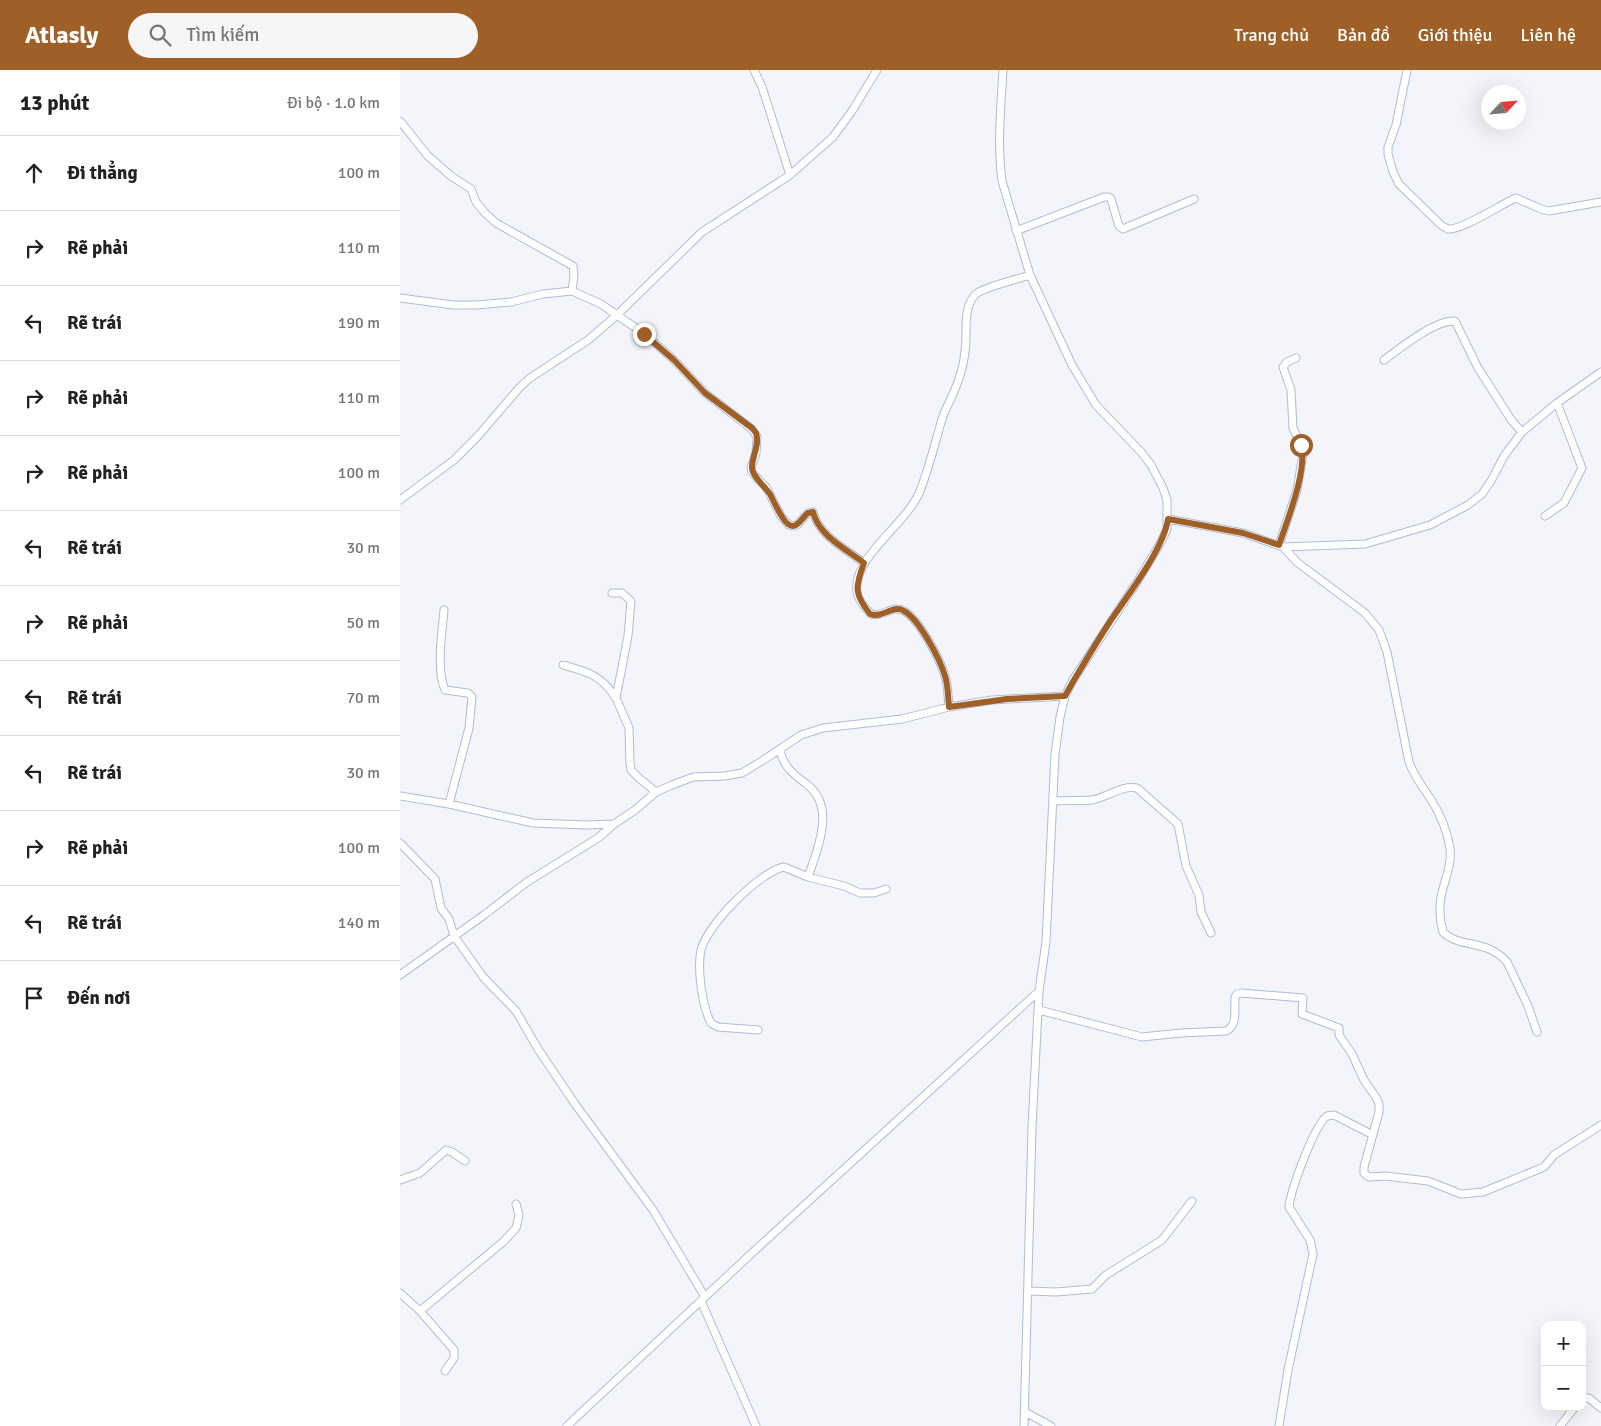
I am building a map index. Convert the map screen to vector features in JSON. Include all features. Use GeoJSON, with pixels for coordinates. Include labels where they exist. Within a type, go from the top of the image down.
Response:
{"type":"FeatureCollection","features":[{"type":"Feature","properties":{"kind":"street"},"geometry":{"type":"LineString","coordinates":[[754,70],[762,87],[790,174]]}},
{"type":"Feature","properties":{"kind":"street"},"geometry":{"type":"LineString","coordinates":[[400,500],[454,460],[478,436],[520,387],[530,378],[588,340],[616,316],[702,232],[790,174],[832,137],[852,111],[877,70]]}},
{"type":"Feature","properties":{"kind":"street"},"geometry":{"type":"LineString","coordinates":[[1004,70],[999,129],[1000,166],[1002,181],[1030,275],[1072,365],[1090,396],[1108,418],[1141,452],[1158,476],[1166,500],[1168,519],[1161,542],[1065,696],[1060,717],[1055,754],[1046,942],[1039,991],[1032,1127],[1024,1426]]}},
{"type":"Feature","properties":{"kind":"street"},"geometry":{"type":"LineString","coordinates":[[1407,70],[1388,154],[1393,172],[1399,184],[1441,225],[1448,229],[1458,227],[1500,208],[1516,198],[1541,210],[1549,211],[1601,202]]}},
{"type":"Feature","properties":{"kind":"street"},"geometry":{"type":"LineString","coordinates":[[400,121],[428,156],[451,176],[470,189],[476,202],[496,223],[573,266],[572,291]]}},
{"type":"Feature","properties":{"kind":"street"},"geometry":{"type":"LineString","coordinates":[[1016,231],[1104,197],[1112,199],[1119,226],[1123,229],[1194,199]]}},
{"type":"Feature","properties":{"kind":"street"},"geometry":{"type":"LineString","coordinates":[[949,707],[945,676],[935,652],[919,627],[903,610],[896,609],[878,616],[870,614],[857,593],[857,582],[864,563],[903,518],[919,494],[930,464],[942,419],[958,383],[965,352],[966,318],[972,297],[980,290],[1030,275]]}},
{"type":"Feature","properties":{"kind":"street"},"geometry":{"type":"LineString","coordinates":[[400,298],[453,305],[477,305],[512,302],[544,294],[572,291],[601,304],[646,335],[674,360],[705,393],[752,428],[757,437],[756,453],[751,468],[752,472],[766,488],[782,516],[790,525],[798,524],[808,513],[813,512],[820,526],[828,535],[864,563]]}},
{"type":"Feature","properties":{"kind":"street"},"geometry":{"type":"LineString","coordinates":[[1384,360],[1420,334],[1445,322],[1455,321],[1478,368],[1512,421],[1522,432]]}},
{"type":"Feature","properties":{"kind":"street"},"geometry":{"type":"LineString","coordinates":[[1281,546],[1297,490],[1302,464],[1302,449],[1293,428],[1291,390],[1283,368],[1286,362],[1296,358]]}},
{"type":"Feature","properties":{"kind":"street"},"geometry":{"type":"LineString","coordinates":[[1168,519],[1243,533],[1281,546],[1366,544],[1430,525],[1468,505],[1482,494],[1504,456],[1522,432],[1601,372]]}},
{"type":"Feature","properties":{"kind":"street"},"geometry":{"type":"LineString","coordinates":[[1545,516],[1564,503],[1582,468],[1557,404]]}},
{"type":"Feature","properties":{"kind":"street"},"geometry":{"type":"LineString","coordinates":[[1281,546],[1298,563],[1365,613],[1379,630],[1387,652],[1409,762],[1414,776],[1436,809],[1450,849],[1450,862],[1440,910],[1443,932],[1450,937],[1491,948],[1502,956],[1507,962],[1525,998],[1537,1032]]}},
{"type":"Feature","properties":{"kind":"street"},"geometry":{"type":"LineString","coordinates":[[612,593],[622,593],[631,601],[628,636],[616,698]]}},
{"type":"Feature","properties":{"kind":"street"},"geometry":{"type":"LineString","coordinates":[[444,610],[441,661],[442,684],[445,690],[468,693],[472,697],[469,728],[450,804]]}},
{"type":"Feature","properties":{"kind":"street"},"geometry":{"type":"LineString","coordinates":[[563,665],[599,677],[616,698],[629,728],[632,770],[656,792]]}},
{"type":"Feature","properties":{"kind":"street"},"geometry":{"type":"LineString","coordinates":[[400,975],[527,882],[598,838],[614,824],[636,810],[656,792],[693,777],[724,776],[742,773],[801,734],[823,728],[902,719],[949,707],[1022,698],[1065,696]]}},
{"type":"Feature","properties":{"kind":"street"},"geometry":{"type":"LineString","coordinates":[[780,749],[783,760],[790,771],[813,790],[823,811],[824,822],[808,877]]}},
{"type":"Feature","properties":{"kind":"street"},"geometry":{"type":"LineString","coordinates":[[1053,801],[1092,800],[1125,788],[1137,788],[1178,824],[1186,866],[1200,895],[1201,912],[1211,933]]}},
{"type":"Feature","properties":{"kind":"street"},"geometry":{"type":"LineString","coordinates":[[400,796],[450,804],[534,823],[614,824]]}},
{"type":"Feature","properties":{"kind":"street"},"geometry":{"type":"LineString","coordinates":[[400,843],[435,879],[440,908],[449,919],[454,936],[484,978],[516,1011],[538,1049],[575,1104],[653,1210],[703,1299],[756,1426]]}},
{"type":"Feature","properties":{"kind":"street"},"geometry":{"type":"LineString","coordinates":[[758,1030],[718,1027],[711,1023],[703,994],[700,960],[703,945],[731,905],[746,890],[765,876],[784,867],[808,877],[860,892],[868,893],[886,889]]}},
{"type":"Feature","properties":{"kind":"street"},"geometry":{"type":"LineString","coordinates":[[567,1426],[1039,991]]}},
{"type":"Feature","properties":{"kind":"street"},"geometry":{"type":"LineString","coordinates":[[1038,1010],[1148,1037],[1226,1031],[1231,1029],[1234,1025],[1235,997],[1237,994],[1303,998],[1301,1012],[1303,1016],[1339,1028],[1339,1035],[1352,1054],[1364,1080],[1378,1099],[1379,1112],[1375,1128],[1371,1134],[1364,1167],[1364,1173],[1367,1176],[1428,1181],[1455,1192],[1468,1194],[1483,1192],[1544,1167],[1554,1154],[1601,1125]]}},
{"type":"Feature","properties":{"kind":"street"},"geometry":{"type":"LineString","coordinates":[[1280,1426],[1288,1370],[1314,1254],[1310,1240],[1290,1207],[1301,1164],[1321,1123],[1327,1116],[1334,1116],[1371,1134]]}},
{"type":"Feature","properties":{"kind":"street"},"geometry":{"type":"LineString","coordinates":[[400,1180],[420,1173],[444,1151],[452,1152],[465,1162]]}},
{"type":"Feature","properties":{"kind":"street"},"geometry":{"type":"LineString","coordinates":[[1028,1291],[1056,1292],[1092,1289],[1106,1275],[1160,1242],[1192,1201]]}},
{"type":"Feature","properties":{"kind":"street"},"geometry":{"type":"LineString","coordinates":[[420,1311],[503,1242],[516,1228],[520,1216],[516,1204]]}},
{"type":"Feature","properties":{"kind":"street"},"geometry":{"type":"LineString","coordinates":[[400,1293],[420,1311],[454,1350],[454,1358],[446,1371]]}},
{"type":"Feature","properties":{"kind":"street"},"geometry":{"type":"LineString","coordinates":[[1586,1398],[1589,1398],[1601,1408]]}},
{"type":"Feature","properties":{"kind":"street"},"geometry":{"type":"LineString","coordinates":[[1560,1426],[1572,1411]]}},
{"type":"Feature","properties":{"kind":"street"},"geometry":{"type":"LineString","coordinates":[[1025,1412],[1051,1426]]}},
{"type":"Feature","properties":{"kind":"route"},"geometry":{"type":"LineString","coordinates":[[644,334],[674,360],[705,393],[756,433],[756,453],[751,468],[752,472],[766,488],[782,516],[790,525],[798,524],[808,513],[813,512],[820,526],[828,535],[864,563],[857,582],[857,593],[870,614],[878,616],[896,609],[903,610],[911,617],[935,652],[945,676],[949,707],[992,700],[1065,696],[1102,633],[1137,582],[1161,542],[1168,519],[1243,533],[1279,545],[1297,490],[1303,454],[1301,445]]}}]}
